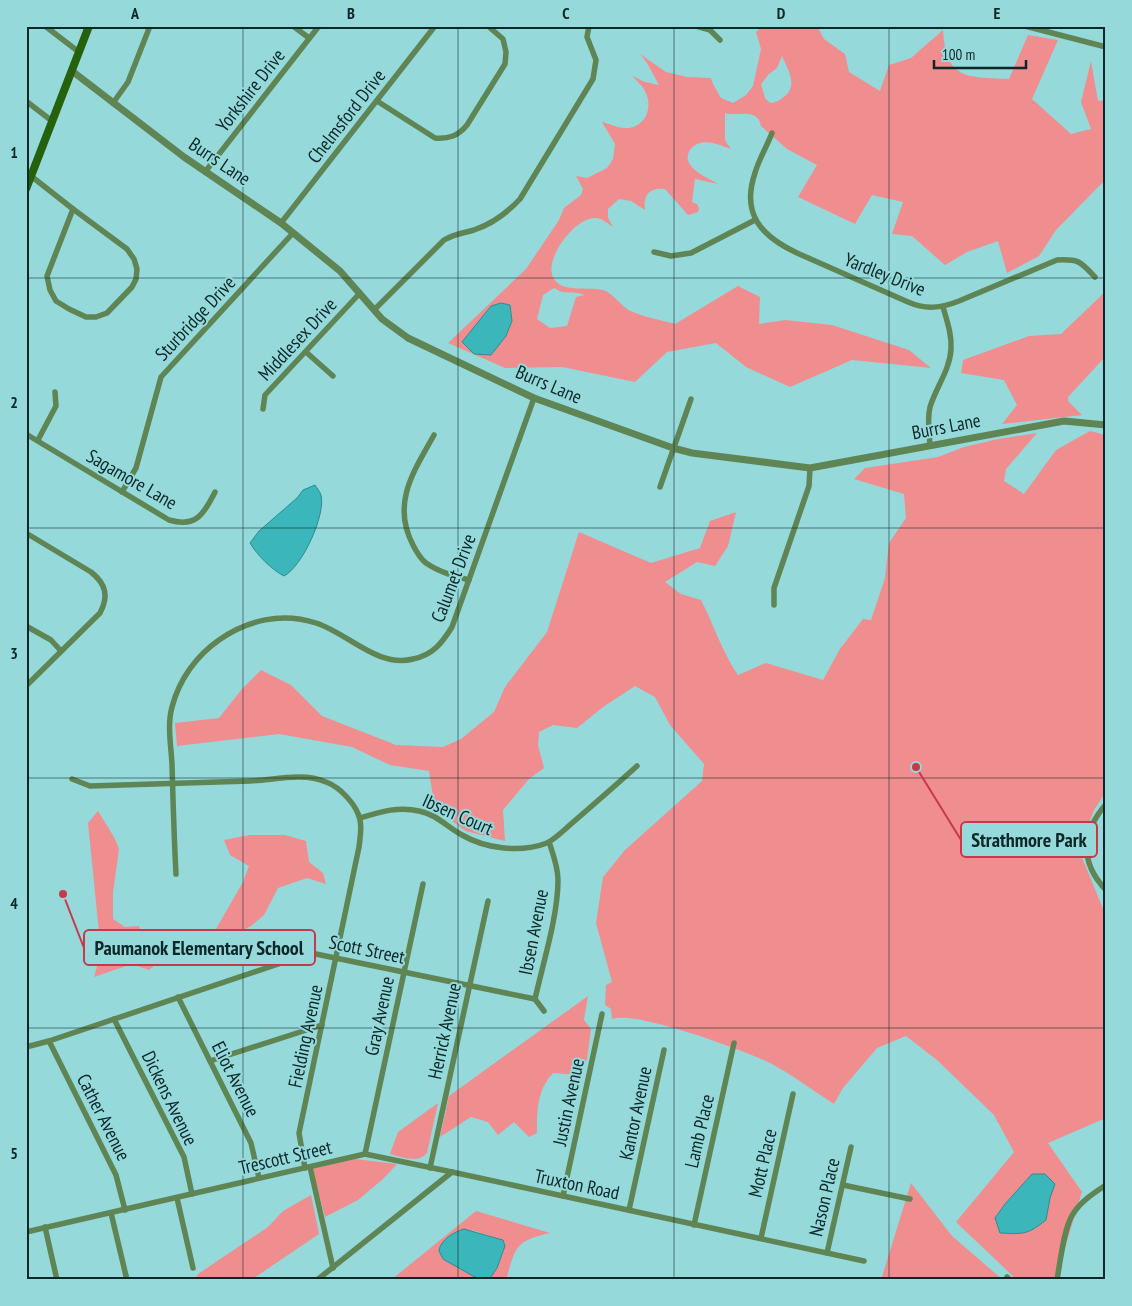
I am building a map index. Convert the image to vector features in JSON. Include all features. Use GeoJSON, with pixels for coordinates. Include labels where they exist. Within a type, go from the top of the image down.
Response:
{"type":"FeatureCollection","features":[{"type":"Feature","properties":{"kind":"main road"},"geometry":{"type":"LineString","coordinates":[[26,189],[89,26]]}},
{"type":"Feature","properties":{"kind":"street"},"geometry":{"type":"LineString","coordinates":[[45,26],[79,52]]}},
{"type":"Feature","properties":{"kind":"street"},"geometry":{"type":"LineString","coordinates":[[113,103],[128,82],[150,26]]}},
{"type":"Feature","properties":{"kind":"street"},"geometry":{"type":"LineString","coordinates":[[294,26],[309,38]]}},
{"type":"Feature","properties":{"kind":"street","name":"Yorkshire Drive"},"geometry":{"type":"LineString","coordinates":[[205,172],[319,26]]}},
{"type":"Feature","properties":{"kind":"street","name":"Chelmsford Drive"},"geometry":{"type":"LineString","coordinates":[[281,223],[435,26]]}},
{"type":"Feature","properties":{"kind":"street"},"geometry":{"type":"LineString","coordinates":[[377,101],[435,138],[444,139],[460,133],[505,64],[506,52],[503,39],[488,26]]}},
{"type":"Feature","properties":{"kind":"street"},"geometry":{"type":"LineString","coordinates":[[374,310],[444,240],[490,223],[512,208],[520,199],[593,79],[596,60],[587,37],[589,26]]}},
{"type":"Feature","properties":{"kind":"street"},"geometry":{"type":"LineString","coordinates":[[696,26],[710,30],[720,40]]}},
{"type":"Feature","properties":{"kind":"street"},"geometry":{"type":"LineString","coordinates":[[1025,26],[1106,47]]}},
{"type":"Feature","properties":{"kind":"street","name":"Burrs Lane"},"geometry":{"type":"LineString","coordinates":[[72,71],[205,172],[281,223],[340,271],[382,319],[408,338],[534,398],[673,448],[692,453],[810,468],[1064,421],[1106,424]]}},
{"type":"Feature","properties":{"kind":"street"},"geometry":{"type":"LineString","coordinates":[[26,101],[52,121]]}},
{"type":"Feature","properties":{"kind":"street"},"geometry":{"type":"LineString","coordinates":[[654,252],[671,256],[691,253],[755,220],[750,200],[751,186],[755,171],[772,133]]}},
{"type":"Feature","properties":{"kind":"street"},"geometry":{"type":"LineString","coordinates":[[31,176],[127,249],[134,259],[137,269],[136,279],[132,287],[107,313],[96,316],[86,317],[56,301],[47,276],[73,209]]}},
{"type":"Feature","properties":{"kind":"street","name":"Yardley Drive"},"geometry":{"type":"LineString","coordinates":[[755,220],[766,234],[780,245],[918,306],[943,307],[1057,260],[1070,259],[1081,262],[1095,277]]}},
{"type":"Feature","properties":{"kind":"street","name":"Sturbridge Drive"},"geometry":{"type":"LineString","coordinates":[[122,492],[136,468],[161,377],[293,233]]}},
{"type":"Feature","properties":{"kind":"street","name":"Middlesex Drive"},"geometry":{"type":"LineString","coordinates":[[263,409],[265,395],[360,293]]}},
{"type":"Feature","properties":{"kind":"street"},"geometry":{"type":"LineString","coordinates":[[930,445],[928,421],[930,407],[948,366],[951,350],[950,336],[943,307]]}},
{"type":"Feature","properties":{"kind":"street"},"geometry":{"type":"LineString","coordinates":[[306,352],[333,376]]}},
{"type":"Feature","properties":{"kind":"street"},"geometry":{"type":"LineString","coordinates":[[38,440],[56,406],[55,392]]}},
{"type":"Feature","properties":{"kind":"street","name":"Calumet Drive"},"geometry":{"type":"LineString","coordinates":[[176,874],[169,733],[172,708],[182,680],[193,663],[230,632],[258,621],[277,618],[301,619],[331,629],[389,660],[406,661],[433,652],[442,643],[452,627],[534,398]]}},
{"type":"Feature","properties":{"kind":"street"},"geometry":{"type":"LineString","coordinates":[[660,487],[691,399]]}},
{"type":"Feature","properties":{"kind":"street","name":"Sagamore Lane"},"geometry":{"type":"LineString","coordinates":[[26,434],[169,520],[178,523],[190,523],[199,516],[208,506],[214,492]]}},
{"type":"Feature","properties":{"kind":"street"},"geometry":{"type":"LineString","coordinates":[[434,435],[410,479],[403,508],[406,532],[424,562],[444,572],[469,580]]}},
{"type":"Feature","properties":{"kind":"street"},"geometry":{"type":"LineString","coordinates":[[774,605],[774,588],[809,486],[810,468]]}},
{"type":"Feature","properties":{"kind":"street"},"geometry":{"type":"LineString","coordinates":[[26,533],[92,572],[101,579],[105,591],[105,604],[100,613],[26,686]]}},
{"type":"Feature","properties":{"kind":"street"},"geometry":{"type":"LineString","coordinates":[[26,626],[51,640],[61,651]]}},
{"type":"Feature","properties":{"kind":"street","name":"Ibsen Court"},"geometry":{"type":"LineString","coordinates":[[360,818],[386,810],[404,808],[421,811],[438,818],[462,835],[476,841],[500,848],[529,848],[549,842],[637,766]]}},
{"type":"Feature","properties":{"kind":"street"},"geometry":{"type":"LineString","coordinates":[[72,779],[90,786],[282,778],[314,779],[325,781],[345,795],[360,818]]}},
{"type":"Feature","properties":{"kind":"street"},"geometry":{"type":"LineString","coordinates":[[1106,804],[1094,818],[1088,834],[1086,850],[1096,880],[1106,890]]}},
{"type":"Feature","properties":{"kind":"street","name":"Fielding Avenue"},"geometry":{"type":"LineString","coordinates":[[333,1268],[299,1133],[360,847],[360,818]]}},
{"type":"Feature","properties":{"kind":"street","name":"Ibsen Avenue"},"geometry":{"type":"LineString","coordinates":[[535,999],[556,908],[557,867],[549,842]]}},
{"type":"Feature","properties":{"kind":"street","name":"Gray Avenue"},"geometry":{"type":"LineString","coordinates":[[365,1154],[423,884]]}},
{"type":"Feature","properties":{"kind":"street","name":"Herrick Avenue"},"geometry":{"type":"LineString","coordinates":[[430,1168],[488,901]]}},
{"type":"Feature","properties":{"kind":"street","name":"Scott Street"},"geometry":{"type":"LineString","coordinates":[[26,1047],[49,1041],[311,953],[535,999]]}},
{"type":"Feature","properties":{"kind":"street","name":"Eliot Avenue"},"geometry":{"type":"LineString","coordinates":[[178,997],[251,1143],[259,1178]]}},
{"type":"Feature","properties":{"kind":"street"},"geometry":{"type":"LineString","coordinates":[[535,999],[544,1011]]}},
{"type":"Feature","properties":{"kind":"street","name":"Justin Avenue"},"geometry":{"type":"LineString","coordinates":[[563,1196],[602,1014]]}},
{"type":"Feature","properties":{"kind":"street","name":"Dickens Avenue"},"geometry":{"type":"LineString","coordinates":[[114,1019],[184,1157],[192,1194]]}},
{"type":"Feature","properties":{"kind":"street"},"geometry":{"type":"LineString","coordinates":[[210,1061],[322,1025]]}},
{"type":"Feature","properties":{"kind":"street","name":"Cather Avenue"},"geometry":{"type":"LineString","coordinates":[[49,1041],[116,1175],[125,1210]]}},
{"type":"Feature","properties":{"kind":"street","name":"Lamb Place"},"geometry":{"type":"LineString","coordinates":[[694,1225],[734,1043]]}},
{"type":"Feature","properties":{"kind":"street","name":"Kantor Avenue"},"geometry":{"type":"LineString","coordinates":[[629,1210],[664,1050]]}},
{"type":"Feature","properties":{"kind":"street","name":"Mott Place"},"geometry":{"type":"LineString","coordinates":[[761,1238],[793,1094]]}},
{"type":"Feature","properties":{"kind":"street","name":"Nason Place"},"geometry":{"type":"LineString","coordinates":[[827,1253],[851,1147]]}},
{"type":"Feature","properties":{"kind":"street","name":"Trescott Street"},"geometry":{"type":"LineString","coordinates":[[111,1214],[365,1154],[452,1172]]}},
{"type":"Feature","properties":{"kind":"street"},"geometry":{"type":"LineString","coordinates":[[316,1280],[452,1172]]}},
{"type":"Feature","properties":{"kind":"street","name":"Truxton Road"},"geometry":{"type":"LineString","coordinates":[[452,1172],[864,1261]]}},
{"type":"Feature","properties":{"kind":"street"},"geometry":{"type":"LineString","coordinates":[[843,1185],[910,1199]]}},
{"type":"Feature","properties":{"kind":"street"},"geometry":{"type":"LineString","coordinates":[[1057,1280],[1065,1238],[1072,1215],[1087,1198],[1106,1185]]}},
{"type":"Feature","properties":{"kind":"street"},"geometry":{"type":"LineString","coordinates":[[177,1198],[194,1268]]}},
{"type":"Feature","properties":{"kind":"street"},"geometry":{"type":"LineString","coordinates":[[26,1232],[111,1214],[127,1280]]}},
{"type":"Feature","properties":{"kind":"street"},"geometry":{"type":"LineString","coordinates":[[45,1228],[57,1280]]}},
{"type":"Feature","properties":{"kind":"shaded area"},"geometry":{"type":"Polygon","coordinates":[[[762,26],[817,26],[824,39],[845,54],[849,72],[880,91],[889,65],[911,58],[943,30],[945,46],[954,67],[970,76],[981,78],[1009,79],[1028,35],[1058,40],[1032,99],[1071,134],[1091,129],[1081,102],[1091,61],[1098,101],[1106,100],[1106,179],[1056,230],[1039,256],[1007,273],[998,241],[967,252],[945,265],[912,236],[892,234],[903,202],[872,195],[855,224],[798,197],[817,165],[787,149],[761,126],[756,117],[746,114],[725,113],[725,140],[731,149],[704,142],[693,147],[688,156],[689,164],[695,170],[718,184],[695,179],[692,202],[697,204],[698,212],[688,215],[665,189],[655,189],[648,193],[645,200],[645,210],[631,201],[619,199],[608,209],[608,218],[613,227],[598,218],[588,219],[571,231],[557,249],[551,269],[553,277],[557,282],[568,288],[603,290],[630,311],[675,324],[738,286],[760,297],[759,324],[785,320],[832,325],[909,350],[931,368],[852,360],[790,387],[746,367],[716,343],[667,352],[635,382],[562,367],[505,368],[448,343],[526,269],[559,220],[564,208],[581,195],[583,189],[576,176],[587,178],[607,168],[613,159],[615,144],[602,122],[629,128],[644,119],[648,109],[647,97],[645,91],[632,76],[645,82],[659,85],[640,54],[666,72],[687,77],[711,78],[721,98],[733,103],[746,95],[753,86],[761,49],[756,32],[762,26]],[[782,56],[777,68],[761,84],[765,98],[770,103],[776,102],[783,97],[789,92],[791,87],[791,77],[782,56]],[[554,288],[543,295],[537,319],[550,328],[567,326],[576,297],[585,295],[563,292],[554,288]]]}},
{"type":"Feature","properties":{"kind":"shaded area"},"geometry":{"type":"Polygon","coordinates":[[[1106,291],[1106,356],[1068,397],[1068,401],[1082,415],[1002,424],[1017,405],[1004,380],[961,373],[963,360],[1029,336],[1061,334],[1106,291]]]}},
{"type":"Feature","properties":{"kind":"shaded area"},"geometry":{"type":"Polygon","coordinates":[[[1090,431],[1106,435],[1106,792],[1094,810],[1079,850],[1106,916],[1106,1118],[1048,1143],[1082,1192],[1055,1280],[1017,1280],[956,1222],[1014,1152],[994,1115],[937,1060],[906,1036],[877,1048],[843,1088],[834,1104],[775,1065],[734,1048],[664,1025],[642,1020],[612,1019],[611,1009],[605,1005],[606,985],[612,982],[596,923],[603,877],[625,850],[702,781],[704,764],[670,725],[655,697],[635,686],[603,707],[577,728],[553,725],[539,732],[538,745],[544,768],[529,779],[503,810],[505,841],[466,831],[435,809],[429,771],[390,765],[352,747],[279,734],[177,746],[175,723],[219,718],[242,689],[261,670],[291,685],[322,716],[396,745],[443,747],[461,739],[494,712],[505,687],[547,632],[579,532],[651,563],[700,548],[710,521],[736,512],[728,546],[715,566],[697,562],[665,582],[681,594],[701,600],[727,657],[738,675],[766,663],[823,680],[840,649],[863,619],[871,620],[885,578],[889,543],[906,518],[904,494],[854,479],[865,468],[938,457],[964,447],[1037,433],[1006,469],[1004,481],[1024,494],[1056,450],[1090,431]],[[1032,1174],[995,1218],[1034,1229],[1046,1220],[1050,1198],[1032,1174]]]}},
{"type":"Feature","properties":{"kind":"shaded area"},"geometry":{"type":"Polygon","coordinates":[[[98,811],[119,849],[113,892],[113,919],[125,927],[139,926],[146,946],[159,962],[149,970],[132,964],[94,977],[101,952],[88,823],[98,811]]]}},
{"type":"Feature","properties":{"kind":"shaded area"},"geometry":{"type":"Polygon","coordinates":[[[250,835],[285,835],[306,841],[309,862],[323,873],[326,884],[307,878],[278,888],[264,915],[251,926],[223,942],[209,941],[243,882],[249,866],[230,855],[224,840],[250,835]]]}},
{"type":"Feature","properties":{"kind":"shaded area"},"geometry":{"type":"Polygon","coordinates":[[[588,996],[584,1020],[591,1029],[587,1059],[579,1075],[553,1073],[548,1080],[539,1101],[537,1133],[529,1137],[514,1122],[498,1135],[488,1122],[471,1117],[440,1137],[449,1096],[588,996]]]}},
{"type":"Feature","properties":{"kind":"shaded area"},"geometry":{"type":"Polygon","coordinates":[[[438,1103],[427,1153],[415,1159],[390,1154],[398,1132],[438,1103]]]}},
{"type":"Feature","properties":{"kind":"shaded area"},"geometry":{"type":"Polygon","coordinates":[[[355,1159],[397,1164],[383,1179],[358,1200],[325,1217],[312,1169],[355,1159]]]}},
{"type":"Feature","properties":{"kind":"shaded area"},"geometry":{"type":"Polygon","coordinates":[[[911,1183],[952,1236],[1003,1280],[881,1280],[911,1183]]]}},
{"type":"Feature","properties":{"kind":"shaded area"},"geometry":{"type":"Polygon","coordinates":[[[311,1195],[319,1234],[251,1280],[195,1280],[198,1274],[268,1227],[283,1211],[311,1195]]]}},
{"type":"Feature","properties":{"kind":"shaded area"},"geometry":{"type":"Polygon","coordinates":[[[476,1211],[550,1233],[523,1242],[515,1252],[506,1280],[391,1280],[476,1211]],[[472,1230],[461,1268],[473,1276],[499,1239],[472,1230]]]}},
{"type":"Feature","properties":{"kind":"water"},"geometry":{"type":"Polygon","coordinates":[[[501,303],[510,305],[512,321],[506,336],[491,355],[474,354],[462,342],[491,306],[501,303]]]}},
{"type":"Feature","properties":{"kind":"water"},"geometry":{"type":"Polygon","coordinates":[[[315,485],[321,495],[322,504],[316,527],[305,552],[291,571],[284,576],[265,562],[250,543],[259,531],[297,498],[303,490],[315,485]]]}},
{"type":"Feature","properties":{"kind":"water"},"geometry":{"type":"Polygon","coordinates":[[[1032,1174],[1045,1174],[1055,1184],[1046,1220],[1029,1231],[1015,1234],[1000,1233],[995,1218],[1032,1174]]]}},
{"type":"Feature","properties":{"kind":"water"},"geometry":{"type":"Polygon","coordinates":[[[464,1229],[503,1240],[505,1246],[497,1268],[491,1277],[482,1280],[443,1259],[439,1251],[442,1243],[452,1234],[464,1229]]]}},
{"type":"Feature","properties":{"kind":"place","name":"Strathmore Park"},"geometry":{"type":"Point","coordinates":[916,767]}},
{"type":"Feature","properties":{"kind":"place","name":"Paumanok Elementary School"},"geometry":{"type":"Point","coordinates":[63,894]}}]}
